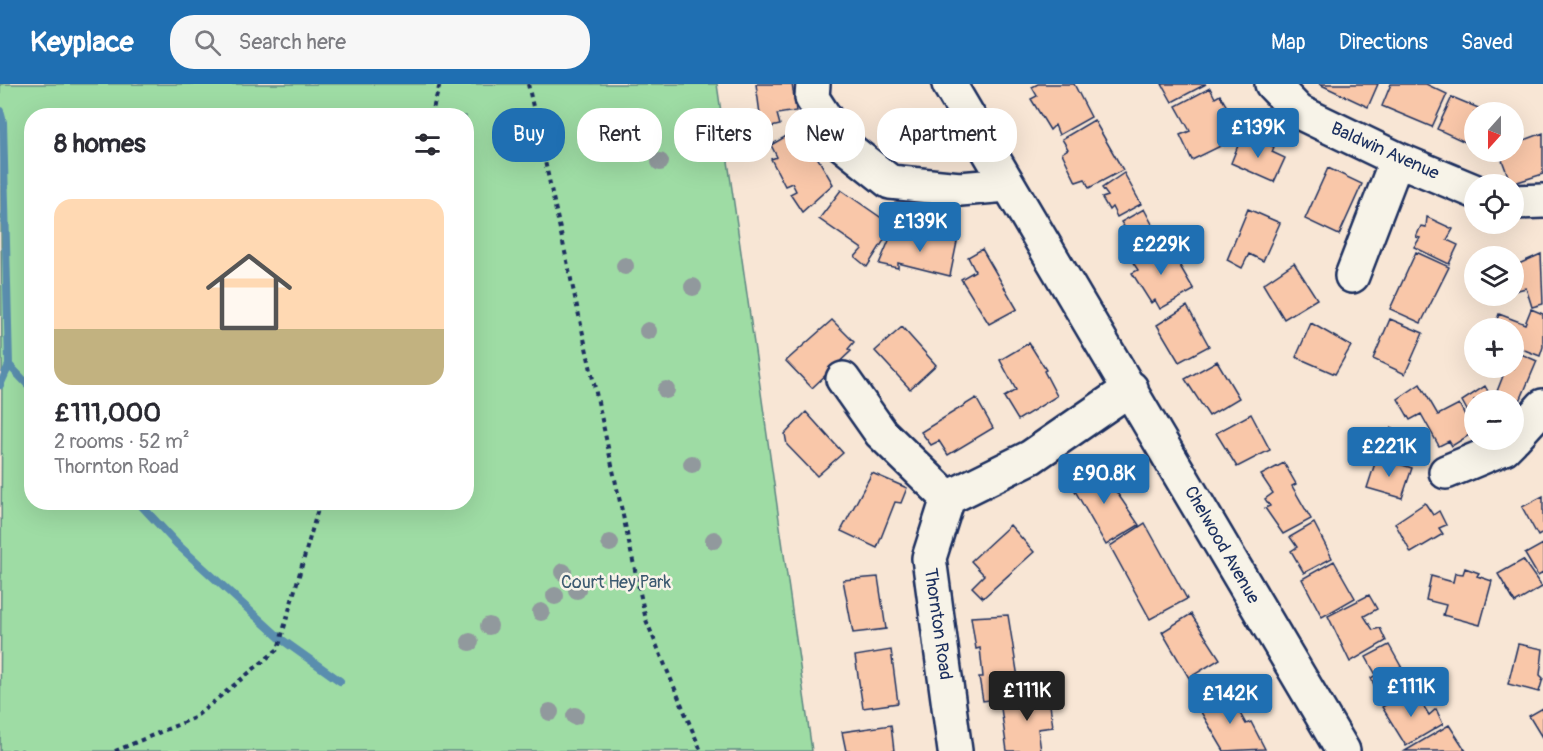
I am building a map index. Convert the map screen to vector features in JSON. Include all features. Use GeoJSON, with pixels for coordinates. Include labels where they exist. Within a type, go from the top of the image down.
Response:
{"type":"FeatureCollection","features":[{"type":"Feature","properties":{"kind":"street"},"geometry":{"type":"LineString","coordinates":[[813,84],[812,99],[842,144],[890,182],[960,189],[1007,185]]}},
{"type":"Feature","properties":{"kind":"street","name":"Chelwood Avenue"},"geometry":{"type":"LineString","coordinates":[[950,84],[1007,185],[1131,388],[1343,751]]}},
{"type":"Feature","properties":{"kind":"street","name":"Baldwin Avenue"},"geometry":{"type":"LineString","coordinates":[[1272,84],[1299,112],[1397,159],[1464,187]]}},
{"type":"Feature","properties":{"kind":"street"},"geometry":{"type":"LineString","coordinates":[[1352,276],[1397,159]]}},
{"type":"Feature","properties":{"kind":"street"},"geometry":{"type":"LineString","coordinates":[[1524,202],[1543,201]]}},
{"type":"Feature","properties":{"kind":"street"},"geometry":{"type":"LineString","coordinates":[[843,379],[881,433],[948,498],[1031,457],[1131,388]]}},
{"type":"Feature","properties":{"kind":"street"},"geometry":{"type":"LineString","coordinates":[[1524,427],[1543,406]]}},
{"type":"Feature","properties":{"kind":"street"},"geometry":{"type":"LineString","coordinates":[[1446,472],[1499,450]]}},
{"type":"Feature","properties":{"kind":"street","name":"Thornton Road"},"geometry":{"type":"LineString","coordinates":[[948,498],[929,558],[955,751]]}},
{"type":"Feature","properties":{"kind":"path"},"geometry":{"type":"LineString","coordinates":[[433,108],[440,84]]}},
{"type":"Feature","properties":{"kind":"path"},"geometry":{"type":"LineString","coordinates":[[528,84],[646,620],[701,751]]}},
{"type":"Feature","properties":{"kind":"path"},"geometry":{"type":"LineString","coordinates":[[115,751],[194,718],[278,649],[318,510]]}},
{"type":"Feature","properties":{"kind":"path"},"geometry":{"type":"LineString","coordinates":[[11,751],[23,751]]}},
{"type":"Feature","properties":{"kind":"green space","name":"Court Hey Park"},"geometry":{"type":"Polygon","coordinates":[[[0,84],[717,84],[720,108],[674,108],[674,162],[728,162],[812,751],[0,751],[2,365],[0,84]]]}},
{"type":"Feature","properties":{"kind":"building"},"geometry":{"type":"Polygon","coordinates":[[[756,84],[792,84],[796,108],[785,108],[785,113],[777,114],[780,125],[773,127],[773,108],[759,108],[756,84]]]}},
{"type":"Feature","properties":{"kind":"building"},"geometry":{"type":"Polygon","coordinates":[[[1038,84],[1074,84],[1091,117],[1059,135],[1055,125],[1050,130],[1031,99],[1037,96],[1032,87],[1038,84]]]}},
{"type":"Feature","properties":{"kind":"building"},"geometry":{"type":"Polygon","coordinates":[[[1162,84],[1206,84],[1172,102],[1162,84]]]}},
{"type":"Feature","properties":{"kind":"building"},"geometry":{"type":"Polygon","coordinates":[[[1319,84],[1378,84],[1368,107],[1319,84]]]}},
{"type":"Feature","properties":{"kind":"building"},"geometry":{"type":"Polygon","coordinates":[[[1391,84],[1426,84],[1447,94],[1432,127],[1382,106],[1391,84]]]}},
{"type":"Feature","properties":{"kind":"building"},"geometry":{"type":"Polygon","coordinates":[[[1210,88],[1215,98],[1220,95],[1237,124],[1232,128],[1237,138],[1192,160],[1180,135],[1190,131],[1176,106],[1210,88]]]}},
{"type":"Feature","properties":{"kind":"building"},"geometry":{"type":"Polygon","coordinates":[[[1452,97],[1464,102],[1464,141],[1437,129],[1452,97]]]}},
{"type":"Feature","properties":{"kind":"building"},"geometry":{"type":"Polygon","coordinates":[[[1094,120],[1123,170],[1089,188],[1085,179],[1076,182],[1062,153],[1068,149],[1062,139],[1094,120]]]}},
{"type":"Feature","properties":{"kind":"building"},"geometry":{"type":"Polygon","coordinates":[[[1543,133],[1543,174],[1524,180],[1524,174],[1507,174],[1503,162],[1524,162],[1524,140],[1543,133]]]}},
{"type":"Feature","properties":{"kind":"building"},"geometry":{"type":"Polygon","coordinates":[[[785,137],[785,162],[820,162],[833,184],[802,212],[790,194],[796,191],[792,183],[785,186],[773,162],[773,158],[777,157],[773,144],[785,137]]]}},
{"type":"Feature","properties":{"kind":"building"},"geometry":{"type":"Polygon","coordinates":[[[1252,137],[1274,147],[1272,152],[1285,158],[1274,182],[1231,163],[1241,138],[1250,142],[1252,137]]]}},
{"type":"Feature","properties":{"kind":"building"},"geometry":{"type":"Polygon","coordinates":[[[1328,168],[1362,184],[1339,235],[1305,219],[1328,168]]]}},
{"type":"Feature","properties":{"kind":"building"},"geometry":{"type":"Polygon","coordinates":[[[1124,173],[1141,204],[1117,217],[1112,207],[1109,210],[1102,198],[1108,196],[1102,188],[1124,173]]]}},
{"type":"Feature","properties":{"kind":"building"},"geometry":{"type":"Polygon","coordinates":[[[841,190],[893,226],[867,267],[855,257],[862,249],[819,219],[841,190]]]}},
{"type":"Feature","properties":{"kind":"building"},"geometry":{"type":"Polygon","coordinates":[[[1144,209],[1160,239],[1138,252],[1133,243],[1130,244],[1122,234],[1127,231],[1121,222],[1144,209]]]}},
{"type":"Feature","properties":{"kind":"building"},"geometry":{"type":"Polygon","coordinates":[[[1248,209],[1280,223],[1263,261],[1249,254],[1242,268],[1227,260],[1248,209]]]}},
{"type":"Feature","properties":{"kind":"building"},"geometry":{"type":"Polygon","coordinates":[[[1427,217],[1453,229],[1447,240],[1458,245],[1449,264],[1414,247],[1420,238],[1416,237],[1421,226],[1426,227],[1427,217]]]}},
{"type":"Feature","properties":{"kind":"building"},"geometry":{"type":"Polygon","coordinates":[[[893,231],[957,242],[950,276],[898,263],[898,268],[879,264],[893,231]]]}},
{"type":"Feature","properties":{"kind":"building"},"geometry":{"type":"Polygon","coordinates":[[[1165,240],[1194,290],[1160,309],[1155,300],[1151,303],[1132,273],[1138,270],[1132,261],[1165,240]]]}},
{"type":"Feature","properties":{"kind":"building"},"geometry":{"type":"Polygon","coordinates":[[[982,249],[1017,309],[989,324],[961,279],[975,271],[968,257],[982,249]]]}},
{"type":"Feature","properties":{"kind":"building"},"geometry":{"type":"Polygon","coordinates":[[[1416,252],[1449,267],[1421,323],[1390,309],[1416,252]]]}},
{"type":"Feature","properties":{"kind":"building"},"geometry":{"type":"Polygon","coordinates":[[[1541,254],[1543,304],[1532,307],[1526,288],[1524,288],[1524,262],[1541,254]]]}},
{"type":"Feature","properties":{"kind":"building"},"geometry":{"type":"Polygon","coordinates":[[[1294,263],[1317,299],[1284,319],[1263,284],[1294,263]]]}},
{"type":"Feature","properties":{"kind":"building"},"geometry":{"type":"Polygon","coordinates":[[[1187,306],[1209,346],[1179,362],[1157,325],[1187,306]]]}},
{"type":"Feature","properties":{"kind":"building"},"geometry":{"type":"Polygon","coordinates":[[[1531,309],[1543,314],[1543,347],[1540,356],[1524,350],[1525,324],[1531,309]]]}},
{"type":"Feature","properties":{"kind":"building"},"geometry":{"type":"Polygon","coordinates":[[[1499,314],[1509,318],[1498,318],[1499,314]]]}},
{"type":"Feature","properties":{"kind":"building"},"geometry":{"type":"Polygon","coordinates":[[[1390,319],[1423,333],[1405,374],[1373,359],[1390,319]]]}},
{"type":"Feature","properties":{"kind":"building"},"geometry":{"type":"Polygon","coordinates":[[[832,320],[854,342],[848,349],[851,351],[812,388],[786,361],[832,320]]]}},
{"type":"Feature","properties":{"kind":"building"},"geometry":{"type":"Polygon","coordinates":[[[1311,323],[1351,346],[1335,374],[1296,357],[1311,323]]]}},
{"type":"Feature","properties":{"kind":"building"},"geometry":{"type":"Polygon","coordinates":[[[902,327],[936,365],[910,389],[875,351],[902,327]]]}},
{"type":"Feature","properties":{"kind":"building"},"geometry":{"type":"Polygon","coordinates":[[[1029,343],[1046,370],[1044,371],[1057,396],[1018,420],[1004,397],[1016,390],[1000,360],[1029,343]]]}},
{"type":"Feature","properties":{"kind":"building"},"geometry":{"type":"Polygon","coordinates":[[[1524,355],[1537,361],[1524,392],[1498,390],[1502,378],[1524,378],[1524,355]]]}},
{"type":"Feature","properties":{"kind":"building"},"geometry":{"type":"Polygon","coordinates":[[[1217,361],[1239,398],[1209,416],[1185,379],[1217,361]]]}},
{"type":"Feature","properties":{"kind":"building"},"geometry":{"type":"Polygon","coordinates":[[[1420,384],[1438,415],[1459,404],[1464,413],[1464,438],[1452,446],[1449,441],[1439,446],[1421,414],[1410,420],[1398,399],[1420,384]]]}},
{"type":"Feature","properties":{"kind":"building"},"geometry":{"type":"Polygon","coordinates":[[[976,398],[993,428],[948,455],[939,441],[931,445],[921,432],[976,398]]]}},
{"type":"Feature","properties":{"kind":"building"},"geometry":{"type":"Polygon","coordinates":[[[806,412],[843,453],[817,476],[787,445],[785,434],[806,412]]]}},
{"type":"Feature","properties":{"kind":"building"},"geometry":{"type":"Polygon","coordinates":[[[1251,414],[1270,450],[1237,467],[1216,433],[1251,414]]]}},
{"type":"Feature","properties":{"kind":"building"},"geometry":{"type":"Polygon","coordinates":[[[1391,428],[1422,438],[1415,463],[1384,455],[1391,428]]]}},
{"type":"Feature","properties":{"kind":"building"},"geometry":{"type":"Polygon","coordinates":[[[1377,457],[1412,468],[1402,498],[1367,488],[1377,457]]]}},
{"type":"Feature","properties":{"kind":"building"},"geometry":{"type":"Polygon","coordinates":[[[1284,463],[1296,484],[1292,486],[1311,519],[1283,534],[1265,508],[1270,506],[1265,499],[1273,493],[1261,475],[1284,463]]]}},
{"type":"Feature","properties":{"kind":"building"},"geometry":{"type":"Polygon","coordinates":[[[1098,465],[1139,525],[1106,545],[1070,482],[1098,465]]]}},
{"type":"Feature","properties":{"kind":"building"},"geometry":{"type":"Polygon","coordinates":[[[872,473],[907,488],[901,503],[895,502],[877,548],[841,531],[872,473]]]}},
{"type":"Feature","properties":{"kind":"building"},"geometry":{"type":"Polygon","coordinates":[[[1543,496],[1543,533],[1538,536],[1522,507],[1543,496]]]}},
{"type":"Feature","properties":{"kind":"building"},"geometry":{"type":"Polygon","coordinates":[[[1425,503],[1433,515],[1439,511],[1446,525],[1439,528],[1443,534],[1411,553],[1395,523],[1425,503]]]}},
{"type":"Feature","properties":{"kind":"building"},"geometry":{"type":"Polygon","coordinates":[[[1145,523],[1187,599],[1150,619],[1110,546],[1145,523]]]}},
{"type":"Feature","properties":{"kind":"building"},"geometry":{"type":"Polygon","coordinates":[[[1314,523],[1332,558],[1304,573],[1291,551],[1297,547],[1290,537],[1314,523]]]}},
{"type":"Feature","properties":{"kind":"building"},"geometry":{"type":"Polygon","coordinates":[[[1010,525],[1034,552],[983,598],[972,587],[984,575],[971,561],[1010,525]]]}},
{"type":"Feature","properties":{"kind":"building"},"geometry":{"type":"Polygon","coordinates":[[[1543,544],[1543,573],[1538,576],[1525,554],[1543,544]]]}},
{"type":"Feature","properties":{"kind":"building"},"geometry":{"type":"Polygon","coordinates":[[[1523,560],[1542,587],[1515,603],[1498,574],[1523,560]]]}},
{"type":"Feature","properties":{"kind":"building"},"geometry":{"type":"Polygon","coordinates":[[[1334,561],[1355,598],[1322,617],[1302,579],[1334,561]]]}},
{"type":"Feature","properties":{"kind":"building"},"geometry":{"type":"Polygon","coordinates":[[[1465,568],[1479,573],[1477,576],[1492,581],[1480,625],[1443,615],[1446,605],[1426,600],[1431,576],[1453,582],[1455,573],[1463,574],[1465,568]]]}},
{"type":"Feature","properties":{"kind":"building"},"geometry":{"type":"Polygon","coordinates":[[[878,577],[886,629],[853,633],[843,580],[878,577]]]}},
{"type":"Feature","properties":{"kind":"building"},"geometry":{"type":"Polygon","coordinates":[[[1369,595],[1377,609],[1364,616],[1373,630],[1380,628],[1386,641],[1350,662],[1328,616],[1369,595]]]}},
{"type":"Feature","properties":{"kind":"building"},"geometry":{"type":"Polygon","coordinates":[[[1191,614],[1220,659],[1189,678],[1162,632],[1191,614]]]}},
{"type":"Feature","properties":{"kind":"building"},"geometry":{"type":"Polygon","coordinates":[[[1008,615],[1019,684],[1014,685],[1015,696],[983,701],[979,677],[983,677],[980,648],[976,649],[971,617],[1008,615]]]}},
{"type":"Feature","properties":{"kind":"building"},"geometry":{"type":"Polygon","coordinates":[[[1518,644],[1543,649],[1540,675],[1543,678],[1539,692],[1508,684],[1518,644]]]}},
{"type":"Feature","properties":{"kind":"building"},"geometry":{"type":"Polygon","coordinates":[[[1389,645],[1412,686],[1390,699],[1383,686],[1376,689],[1371,678],[1376,675],[1366,657],[1389,645]]]}},
{"type":"Feature","properties":{"kind":"building"},"geometry":{"type":"Polygon","coordinates":[[[891,650],[898,703],[863,708],[855,656],[891,650]]]}},
{"type":"Feature","properties":{"kind":"building"},"geometry":{"type":"Polygon","coordinates":[[[1413,689],[1429,715],[1436,709],[1443,724],[1406,746],[1382,707],[1413,689]]]}},
{"type":"Feature","properties":{"kind":"building"},"geometry":{"type":"Polygon","coordinates":[[[1048,690],[1053,727],[1038,729],[1041,751],[1007,751],[1001,708],[1022,704],[1021,694],[1048,690]]]}},
{"type":"Feature","properties":{"kind":"building"},"geometry":{"type":"Polygon","coordinates":[[[1228,692],[1246,724],[1251,722],[1265,749],[1224,751],[1198,707],[1228,692]]]}},
{"type":"Feature","properties":{"kind":"building"},"geometry":{"type":"Polygon","coordinates":[[[1543,708],[1543,739],[1529,716],[1543,708]]]}},
{"type":"Feature","properties":{"kind":"building"},"geometry":{"type":"Polygon","coordinates":[[[891,725],[894,751],[846,751],[842,732],[891,725]]]}},
{"type":"Feature","properties":{"kind":"building"},"geometry":{"type":"Polygon","coordinates":[[[1449,725],[1466,751],[1405,751],[1449,725]]]}},
{"type":"Feature","properties":{"kind":"waterway"},"geometry":{"type":"LineString","coordinates":[[0,111],[3,122],[9,365],[0,385]]}},
{"type":"Feature","properties":{"kind":"waterway"},"geometry":{"type":"LineString","coordinates":[[9,365],[24,381]]}},
{"type":"Feature","properties":{"kind":"waterway"},"geometry":{"type":"LineString","coordinates":[[145,510],[177,544],[281,639],[340,681]]}}]}
